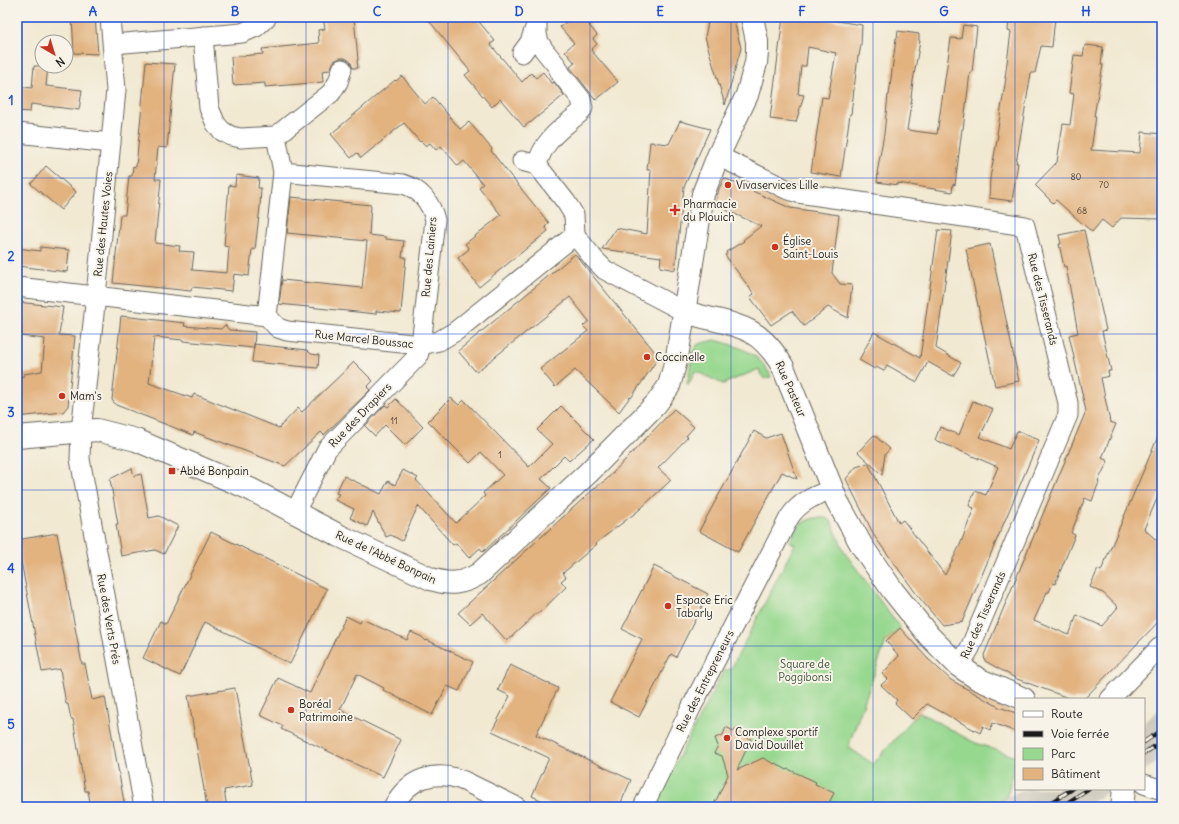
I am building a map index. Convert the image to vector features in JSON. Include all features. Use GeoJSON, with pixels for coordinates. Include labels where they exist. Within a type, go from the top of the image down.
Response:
{"type":"FeatureCollection","features":[{"type":"Feature","properties":{"kind":"street","name":"Rue des Hautes Voies"},"geometry":{"type":"LineString","coordinates":[[81,431],[116,90],[110,17]]}},
{"type":"Feature","properties":{"kind":"street"},"geometry":{"type":"LineString","coordinates":[[113,44],[242,33],[256,27],[267,17]]}},
{"type":"Feature","properties":{"kind":"street"},"geometry":{"type":"LineString","coordinates":[[537,21],[539,42],[557,66],[561,74],[581,99],[583,108],[581,112],[546,143],[540,153],[529,163],[570,208],[575,222],[575,235],[605,270],[685,312],[703,194],[718,156],[747,95],[756,63],[757,41],[752,17]]}},
{"type":"Feature","properties":{"kind":"street"},"geometry":{"type":"LineString","coordinates":[[522,53],[530,42],[537,21]]}},
{"type":"Feature","properties":{"kind":"street"},"geometry":{"type":"LineString","coordinates":[[203,36],[211,117],[222,131],[231,136],[241,138],[276,136],[331,93],[338,82],[342,69]]}},
{"type":"Feature","properties":{"kind":"street"},"geometry":{"type":"LineString","coordinates":[[17,133],[111,143]]}},
{"type":"Feature","properties":{"kind":"street"},"geometry":{"type":"LineString","coordinates":[[17,287],[267,316],[283,172],[276,136]]}},
{"type":"Feature","properties":{"kind":"street","name":"Rue des Tisserands"},"geometry":{"type":"LineString","coordinates":[[718,156],[786,189],[798,193],[1025,226],[1068,403],[1068,415],[970,648],[959,666]]}},
{"type":"Feature","properties":{"kind":"street","name":"Rue des Lainiers"},"geometry":{"type":"LineString","coordinates":[[283,172],[403,184],[410,186],[424,198],[433,212],[435,220],[421,345]]}},
{"type":"Feature","properties":{"kind":"street","name":"Rue Marcel Boussac"},"geometry":{"type":"LineString","coordinates":[[267,316],[278,328],[286,331],[421,345],[439,341],[456,331],[575,235]]}},
{"type":"Feature","properties":{"kind":"street","name":"Rue Pasteur"},"geometry":{"type":"LineString","coordinates":[[685,312],[738,325],[757,335],[771,349],[783,367],[832,489],[845,516],[862,546],[886,581],[929,636],[959,666],[985,682],[1022,698]]}},
{"type":"Feature","properties":{"kind":"street","name":"Rue de l'Abbé Bonpain"},"geometry":{"type":"LineString","coordinates":[[17,437],[97,430],[136,440],[243,486],[340,536],[431,579],[442,583],[451,584],[471,579],[488,567],[570,490],[663,395],[669,386],[676,366],[685,312]]}},
{"type":"Feature","properties":{"kind":"street","name":"Rue des Drapiers"},"geometry":{"type":"LineString","coordinates":[[295,512],[327,449],[418,356],[421,345]]}},
{"type":"Feature","properties":{"kind":"street","name":"Rue des Verts Prés"},"geometry":{"type":"LineString","coordinates":[[81,431],[80,459],[82,475],[144,807]]}},
{"type":"Feature","properties":{"kind":"street","name":"Rue des Entrepreneurs"},"geometry":{"type":"LineString","coordinates":[[642,807],[691,708],[789,518],[800,505],[807,500],[832,489]]}},
{"type":"Feature","properties":{"kind":"street"},"geometry":{"type":"LineString","coordinates":[[1111,698],[1162,645]]}},
{"type":"Feature","properties":{"kind":"street"},"geometry":{"type":"LineString","coordinates":[[393,807],[400,795],[411,784],[427,777],[443,775],[464,781],[517,807]]}},
{"type":"Feature","properties":{"kind":"street"},"geometry":{"type":"LineString","coordinates":[[1145,784],[1162,790]]}},
{"type":"Feature","properties":{"kind":"street"},"geometry":{"type":"LineString","coordinates":[[1122,807],[1124,790]]}},
{"type":"Feature","properties":{"kind":"shaded area"},"geometry":{"type":"Polygon","coordinates":[[[1162,708],[1162,760],[1145,769],[1145,720],[1162,708]]]}},
{"type":"Feature","properties":{"kind":"shaded area"},"geometry":{"type":"Polygon","coordinates":[[[1023,790],[1110,790],[1085,807],[992,807],[1007,797],[1023,790]]]}},
{"type":"Feature","properties":{"kind":"green space"},"geometry":{"type":"Polygon","coordinates":[[[715,340],[740,348],[755,356],[767,369],[771,377],[764,379],[759,369],[723,384],[695,371],[689,384],[687,384],[693,351],[698,344],[715,340]]]}},
{"type":"Feature","properties":{"kind":"green space","name":"Square de Poggibonsi"},"geometry":{"type":"Polygon","coordinates":[[[814,518],[826,518],[831,521],[845,553],[900,628],[886,641],[848,747],[873,764],[919,712],[973,742],[1015,757],[1007,797],[992,807],[653,807],[723,671],[731,669],[795,544],[790,542],[794,533],[801,524],[814,518]]]}},
{"type":"Feature","properties":{"kind":"building"},"geometry":{"type":"Polygon","coordinates":[[[72,17],[95,17],[98,54],[74,53],[72,17]]]}},
{"type":"Feature","properties":{"kind":"building"},"geometry":{"type":"Polygon","coordinates":[[[323,17],[354,17],[358,68],[353,68],[350,61],[345,58],[340,58],[334,61],[330,70],[322,71],[323,82],[265,87],[265,83],[233,85],[231,57],[263,54],[262,49],[319,43],[318,30],[325,29],[323,17]]]}},
{"type":"Feature","properties":{"kind":"building"},"geometry":{"type":"Polygon","coordinates":[[[426,17],[475,17],[495,41],[490,44],[522,82],[531,73],[536,78],[543,72],[552,84],[554,82],[564,95],[524,127],[500,99],[492,107],[465,75],[470,71],[426,17]]]}},
{"type":"Feature","properties":{"kind":"building"},"geometry":{"type":"Polygon","coordinates":[[[572,17],[598,17],[589,25],[597,35],[593,39],[597,44],[591,50],[618,82],[596,100],[570,67],[575,63],[565,51],[574,43],[560,27],[572,17]]]}},
{"type":"Feature","properties":{"kind":"building"},"geometry":{"type":"Polygon","coordinates":[[[709,17],[733,17],[741,48],[725,105],[705,37],[709,17]]]}},
{"type":"Feature","properties":{"kind":"building"},"geometry":{"type":"Polygon","coordinates":[[[783,17],[812,17],[862,25],[861,45],[858,56],[841,177],[811,172],[822,97],[828,98],[836,53],[808,47],[806,66],[801,66],[798,94],[804,95],[796,122],[770,119],[783,17]]]}},
{"type":"Feature","properties":{"kind":"building"},"geometry":{"type":"Polygon","coordinates":[[[1009,17],[1055,17],[1052,47],[1041,46],[1035,73],[1031,73],[1016,163],[1018,163],[1012,201],[989,198],[990,178],[1006,78],[1011,32],[1008,31],[1009,17]]]}},
{"type":"Feature","properties":{"kind":"building"},"geometry":{"type":"Polygon","coordinates":[[[963,25],[977,27],[972,72],[970,72],[955,185],[953,184],[952,192],[898,183],[898,185],[877,182],[877,173],[884,134],[888,95],[898,31],[919,34],[920,41],[907,130],[937,134],[951,38],[961,39],[963,25]]]}},
{"type":"Feature","properties":{"kind":"building"},"geometry":{"type":"Polygon","coordinates":[[[1085,45],[1103,47],[1101,65],[1103,65],[1094,116],[1096,116],[1091,150],[1140,153],[1142,132],[1162,134],[1162,219],[1121,218],[1112,228],[1102,220],[1092,232],[1056,200],[1053,203],[1035,185],[1057,162],[1063,124],[1070,125],[1074,94],[1069,93],[1074,55],[1083,56],[1085,45]]]}},
{"type":"Feature","properties":{"kind":"building"},"geometry":{"type":"Polygon","coordinates":[[[146,62],[175,64],[167,148],[158,147],[155,179],[161,179],[155,243],[180,246],[179,251],[194,252],[192,270],[227,273],[229,247],[224,246],[229,185],[235,186],[236,175],[259,178],[258,188],[261,188],[260,207],[255,250],[252,249],[249,276],[234,274],[232,291],[192,287],[191,291],[113,283],[120,215],[125,215],[129,176],[132,176],[133,166],[136,167],[146,62]]]}},
{"type":"Feature","properties":{"kind":"building"},"geometry":{"type":"Polygon","coordinates":[[[34,66],[34,74],[47,74],[46,86],[82,90],[79,110],[31,104],[30,112],[17,111],[17,86],[32,88],[34,66]]]}},
{"type":"Feature","properties":{"kind":"building"},"geometry":{"type":"Polygon","coordinates":[[[402,76],[425,104],[433,97],[460,129],[469,122],[492,149],[491,151],[549,223],[545,227],[548,231],[479,287],[458,258],[469,249],[465,244],[501,215],[479,187],[483,184],[464,161],[458,166],[441,146],[436,150],[430,143],[426,146],[421,141],[420,142],[404,123],[361,158],[357,153],[351,158],[331,134],[395,80],[396,81],[402,76]]]}},
{"type":"Feature","properties":{"kind":"building"},"geometry":{"type":"Polygon","coordinates":[[[680,121],[710,129],[684,187],[675,270],[660,267],[661,257],[602,249],[616,228],[647,234],[651,170],[647,170],[650,142],[669,144],[680,121]]]}},
{"type":"Feature","properties":{"kind":"building"},"geometry":{"type":"Polygon","coordinates":[[[46,166],[76,192],[61,210],[31,184],[46,166]]]}},
{"type":"Feature","properties":{"kind":"building"},"geometry":{"type":"Polygon","coordinates":[[[724,178],[790,208],[839,215],[832,273],[840,284],[852,285],[848,318],[828,307],[804,326],[792,311],[771,325],[750,297],[754,294],[725,255],[727,254],[726,252],[744,241],[743,240],[761,226],[715,205],[719,189],[724,178]]]}},
{"type":"Feature","properties":{"kind":"building"},"geometry":{"type":"Polygon","coordinates":[[[291,197],[371,205],[369,235],[404,241],[402,257],[406,257],[401,313],[376,311],[376,314],[279,304],[282,280],[362,288],[367,241],[287,233],[291,197]]]}},
{"type":"Feature","properties":{"kind":"building"},"geometry":{"type":"Polygon","coordinates":[[[938,230],[952,231],[936,348],[961,363],[953,376],[928,362],[917,382],[887,365],[884,371],[876,367],[875,369],[859,360],[874,332],[920,358],[938,230]]]}},
{"type":"Feature","properties":{"kind":"building"},"geometry":{"type":"Polygon","coordinates":[[[1084,230],[1106,330],[1102,331],[1111,371],[1108,371],[1109,376],[1101,378],[1110,422],[1116,424],[1102,458],[1108,461],[1098,481],[1099,482],[1092,501],[1085,498],[1071,533],[1075,535],[1055,584],[1053,583],[1049,592],[1047,592],[1034,620],[1069,635],[1077,615],[1102,626],[1118,607],[1103,593],[1090,587],[1098,569],[1101,571],[1162,427],[1162,487],[1144,529],[1162,545],[1162,618],[1085,698],[1068,698],[1017,679],[985,661],[984,655],[1086,411],[1069,335],[1078,333],[1066,266],[1064,267],[1059,244],[1061,244],[1059,235],[1084,230]]]}},
{"type":"Feature","properties":{"kind":"building"},"geometry":{"type":"Polygon","coordinates":[[[990,244],[1019,381],[995,386],[966,249],[990,244]]]}},
{"type":"Feature","properties":{"kind":"building"},"geometry":{"type":"Polygon","coordinates":[[[40,247],[69,250],[67,272],[17,266],[17,248],[40,251],[40,247]]]}},
{"type":"Feature","properties":{"kind":"building"},"geometry":{"type":"Polygon","coordinates":[[[575,254],[659,357],[631,398],[630,397],[619,412],[575,370],[555,387],[540,369],[588,331],[583,326],[589,321],[570,297],[476,372],[458,351],[575,254]]]}},
{"type":"Feature","properties":{"kind":"building"},"geometry":{"type":"Polygon","coordinates":[[[17,302],[63,307],[59,335],[75,336],[68,406],[63,412],[17,417],[17,377],[24,376],[24,374],[42,371],[45,339],[21,336],[21,331],[17,331],[17,302]]]}},
{"type":"Feature","properties":{"kind":"building"},"geometry":{"type":"Polygon","coordinates":[[[121,316],[185,323],[184,326],[221,329],[225,325],[229,330],[255,332],[254,348],[154,337],[149,383],[192,398],[194,394],[279,428],[298,408],[302,412],[354,362],[373,381],[367,387],[370,390],[324,435],[321,432],[285,466],[194,432],[193,435],[116,405],[112,400],[121,316]]]}},
{"type":"Feature","properties":{"kind":"building"},"geometry":{"type":"Polygon","coordinates":[[[254,344],[307,350],[311,354],[319,355],[318,368],[252,362],[254,344]]]}},
{"type":"Feature","properties":{"kind":"building"},"geometry":{"type":"Polygon","coordinates":[[[451,398],[459,405],[464,400],[529,467],[552,444],[537,430],[561,406],[594,439],[569,461],[564,456],[541,479],[551,488],[483,552],[480,548],[469,558],[456,543],[453,545],[418,506],[402,541],[391,535],[386,537],[373,512],[367,526],[350,518],[354,509],[335,500],[339,494],[336,493],[344,476],[381,494],[388,481],[395,485],[403,470],[418,478],[416,480],[456,523],[485,496],[483,493],[503,475],[481,452],[470,463],[428,421],[451,398]]]}},
{"type":"Feature","properties":{"kind":"building"},"geometry":{"type":"Polygon","coordinates":[[[396,399],[423,427],[405,445],[385,425],[375,436],[365,426],[385,405],[388,407],[396,399]]]}},
{"type":"Feature","properties":{"kind":"building"},"geometry":{"type":"Polygon","coordinates":[[[973,401],[993,409],[980,437],[1009,449],[1017,431],[1039,440],[962,622],[942,625],[918,596],[875,537],[846,479],[856,467],[868,463],[899,523],[903,520],[945,575],[960,545],[974,508],[969,506],[975,491],[986,495],[998,467],[935,440],[940,427],[959,435],[973,401]]]}},
{"type":"Feature","properties":{"kind":"building"},"geometry":{"type":"Polygon","coordinates":[[[674,409],[694,427],[686,436],[688,437],[658,468],[671,480],[638,511],[596,543],[597,544],[563,573],[566,577],[561,581],[566,587],[539,613],[538,612],[507,641],[482,613],[470,624],[458,613],[596,487],[606,480],[674,409]]]}},
{"type":"Feature","properties":{"kind":"building"},"geometry":{"type":"Polygon","coordinates":[[[754,431],[766,438],[781,433],[797,479],[782,472],[738,552],[699,531],[754,431]]]}},
{"type":"Feature","properties":{"kind":"building"},"geometry":{"type":"Polygon","coordinates":[[[874,435],[890,449],[885,454],[882,475],[858,452],[874,435]]]}},
{"type":"Feature","properties":{"kind":"building"},"geometry":{"type":"Polygon","coordinates":[[[132,468],[134,476],[141,474],[149,518],[159,516],[178,526],[164,554],[155,550],[121,556],[116,524],[118,524],[110,479],[132,468]]]}},
{"type":"Feature","properties":{"kind":"building"},"geometry":{"type":"Polygon","coordinates":[[[211,532],[327,589],[290,664],[205,622],[180,676],[143,658],[161,621],[166,624],[211,532]]]}},
{"type":"Feature","properties":{"kind":"building"},"geometry":{"type":"Polygon","coordinates":[[[57,533],[82,664],[85,664],[92,700],[105,697],[125,807],[91,807],[88,791],[85,791],[73,719],[71,719],[68,704],[66,704],[60,669],[42,672],[17,540],[57,533]]]}},
{"type":"Feature","properties":{"kind":"building","name":"Espace Eric Tabarly"},"geometry":{"type":"Polygon","coordinates":[[[654,566],[708,594],[676,657],[671,654],[639,717],[610,702],[642,639],[622,629],[654,566]]]}},
{"type":"Feature","properties":{"kind":"building"},"geometry":{"type":"Polygon","coordinates":[[[346,616],[360,623],[362,619],[407,640],[411,632],[422,637],[426,641],[427,640],[473,662],[459,691],[447,686],[432,715],[383,690],[384,688],[357,674],[340,710],[401,740],[383,777],[281,729],[283,726],[260,715],[278,678],[310,693],[346,616]]]}},
{"type":"Feature","properties":{"kind":"building"},"geometry":{"type":"Polygon","coordinates":[[[900,628],[928,659],[951,680],[999,707],[1015,713],[1015,732],[993,723],[990,730],[983,726],[980,733],[927,704],[912,719],[895,703],[897,700],[881,685],[888,679],[882,674],[899,656],[886,641],[900,628]]]}},
{"type":"Feature","properties":{"kind":"building"},"geometry":{"type":"Polygon","coordinates":[[[510,665],[558,688],[536,735],[631,780],[619,807],[555,807],[532,796],[549,758],[492,731],[510,696],[498,690],[510,665]]]}},
{"type":"Feature","properties":{"kind":"building"},"geometry":{"type":"Polygon","coordinates":[[[235,688],[253,785],[224,790],[227,807],[207,807],[188,696],[235,688]]]}},
{"type":"Feature","properties":{"kind":"building"},"geometry":{"type":"Polygon","coordinates":[[[726,727],[733,731],[740,728],[743,735],[751,739],[737,770],[763,758],[816,782],[815,784],[834,793],[827,807],[713,807],[728,775],[722,756],[714,753],[718,746],[715,738],[723,735],[726,727]]]}},
{"type":"Feature","properties":{"kind":"railway"},"geometry":{"type":"LineString","coordinates":[[1145,741],[1162,730]]}},
{"type":"Feature","properties":{"kind":"railway"},"geometry":{"type":"LineString","coordinates":[[1145,752],[1162,742]]}},
{"type":"Feature","properties":{"kind":"railway"},"geometry":{"type":"LineString","coordinates":[[1044,807],[1070,790]]}},
{"type":"Feature","properties":{"kind":"railway"},"geometry":{"type":"LineString","coordinates":[[1061,807],[1087,790]]}},
{"type":"Feature","properties":{"kind":"place","name":"Vivaservices Lille"},"geometry":{"type":"Point","coordinates":[728,185]}},
{"type":"Feature","properties":{"kind":"place","name":"Pharmacie du Plouich"},"geometry":{"type":"Point","coordinates":[675,210]}},
{"type":"Feature","properties":{"kind":"place","name":"Église Saint-Louis"},"geometry":{"type":"Point","coordinates":[775,247]}},
{"type":"Feature","properties":{"kind":"place","name":"Coccinelle"},"geometry":{"type":"Point","coordinates":[647,357]}},
{"type":"Feature","properties":{"kind":"place","name":"Mam's"},"geometry":{"type":"Point","coordinates":[62,396]}},
{"type":"Feature","properties":{"kind":"place","name":"Abbé Bonpain"},"geometry":{"type":"Point","coordinates":[172,471]}},
{"type":"Feature","properties":{"kind":"place","name":"Espace Eric Tabarly"},"geometry":{"type":"Point","coordinates":[668,606]}},
{"type":"Feature","properties":{"kind":"place","name":"Boréal Patrimoine"},"geometry":{"type":"Point","coordinates":[291,710]}},
{"type":"Feature","properties":{"kind":"place","name":"Complexe sportif David Douillet"},"geometry":{"type":"Point","coordinates":[727,738]}}]}
